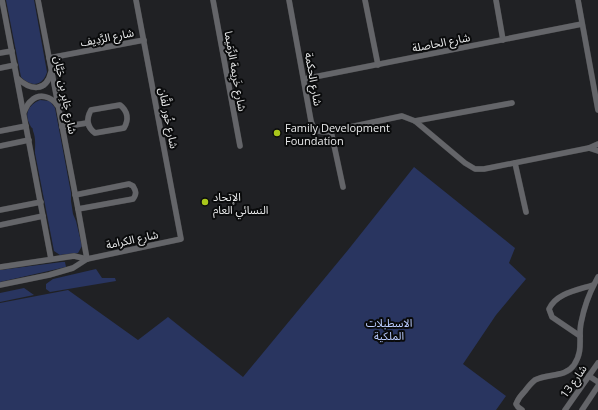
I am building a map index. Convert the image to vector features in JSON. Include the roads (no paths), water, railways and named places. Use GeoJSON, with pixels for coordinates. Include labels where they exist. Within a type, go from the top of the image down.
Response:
{"type":"FeatureCollection","features":[{"type":"Feature","properties":{"kind":"street"},"geometry":{"type":"LineString","coordinates":[[2,0],[41,202],[50,259]]}},
{"type":"Feature","properties":{"kind":"street","name":"شارع جَابِر بن حَيَّان"},"geometry":{"type":"LineString","coordinates":[[38,0],[87,259]]}},
{"type":"Feature","properties":{"kind":"street","name":"شارع خُور لفَّان"},"geometry":{"type":"LineString","coordinates":[[136,0],[181,239]]}},
{"type":"Feature","properties":{"kind":"street","name":"شارع خَرِيمة الرِّمَيما"},"geometry":{"type":"LineString","coordinates":[[213,0],[240,146]]}},
{"type":"Feature","properties":{"kind":"street","name":"شارع الحكمة"},"geometry":{"type":"LineString","coordinates":[[289,0],[312,125],[320,132],[402,116],[415,121],[465,163],[475,168],[484,169],[589,148],[598,144]]}},
{"type":"Feature","properties":{"kind":"street"},"geometry":{"type":"LineString","coordinates":[[365,0],[378,64]]}},
{"type":"Feature","properties":{"kind":"street"},"geometry":{"type":"LineString","coordinates":[[496,0],[503,40]]}},
{"type":"Feature","properties":{"kind":"street"},"geometry":{"type":"LineString","coordinates":[[578,0],[598,110]]}},
{"type":"Feature","properties":{"kind":"street","name":"شارع الحاصلة"},"geometry":{"type":"LineString","coordinates":[[304,79],[582,24]]}},
{"type":"Feature","properties":{"kind":"street","name":"شارع الرَّدِيف"},"geometry":{"type":"LineString","coordinates":[[49,58],[144,40]]}},
{"type":"Feature","properties":{"kind":"street"},"geometry":{"type":"LineString","coordinates":[[0,53],[12,51]]}},
{"type":"Feature","properties":{"kind":"street"},"geometry":{"type":"LineString","coordinates":[[0,68],[15,65]]}},
{"type":"Feature","properties":{"kind":"street"},"geometry":{"type":"LineString","coordinates":[[17,78],[28,87],[34,88],[44,84],[49,79],[51,71]]}},
{"type":"Feature","properties":{"kind":"street"},"geometry":{"type":"LineString","coordinates":[[24,112],[30,101],[39,97],[49,97],[54,100],[58,107]]}},
{"type":"Feature","properties":{"kind":"street","name":"شارع الحكمة"},"geometry":{"type":"LineString","coordinates":[[415,121],[512,103]]}},
{"type":"Feature","properties":{"kind":"street"},"geometry":{"type":"LineString","coordinates":[[120,105],[124,108],[127,116],[124,128],[95,133],[90,130],[87,123],[91,110],[120,105]]}},
{"type":"Feature","properties":{"kind":"street"},"geometry":{"type":"LineString","coordinates":[[62,127],[87,123]]}},
{"type":"Feature","properties":{"kind":"street"},"geometry":{"type":"LineString","coordinates":[[0,131],[26,126]]}},
{"type":"Feature","properties":{"kind":"street"},"geometry":{"type":"LineString","coordinates":[[331,131],[343,187]]}},
{"type":"Feature","properties":{"kind":"street"},"geometry":{"type":"LineString","coordinates":[[0,146],[29,140]]}},
{"type":"Feature","properties":{"kind":"street","name":"شارع الحكمة"},"geometry":{"type":"LineString","coordinates":[[589,148],[598,151]]}},
{"type":"Feature","properties":{"kind":"street"},"geometry":{"type":"LineString","coordinates":[[515,163],[526,212]]}},
{"type":"Feature","properties":{"kind":"street"},"geometry":{"type":"LineString","coordinates":[[75,195],[129,184],[136,190],[136,195],[133,199],[78,209]]}},
{"type":"Feature","properties":{"kind":"street"},"geometry":{"type":"LineString","coordinates":[[0,210],[41,202]]}},
{"type":"Feature","properties":{"kind":"street"},"geometry":{"type":"LineString","coordinates":[[0,225],[43,216]]}},
{"type":"Feature","properties":{"kind":"street","name":"شارع الكرامة"},"geometry":{"type":"LineString","coordinates":[[0,286],[55,274],[73,268],[87,259],[181,239]]}},
{"type":"Feature","properties":{"kind":"street","name":"شارع الكرامة"},"geometry":{"type":"LineString","coordinates":[[0,267],[74,256],[87,259]]}},
{"type":"Feature","properties":{"kind":"street"},"geometry":{"type":"LineString","coordinates":[[522,410],[516,404],[530,384],[542,378],[560,374],[574,365],[581,347],[580,336],[585,306],[593,285],[598,277]]}},
{"type":"Feature","properties":{"kind":"street"},"geometry":{"type":"LineString","coordinates":[[580,336],[552,317],[549,309],[553,301],[565,294],[593,285]]}},
{"type":"Feature","properties":{"kind":"street","name":"شارع 13"},"geometry":{"type":"LineString","coordinates":[[565,410],[598,363]]}},
{"type":"Feature","properties":{"kind":"street"},"geometry":{"type":"LineString","coordinates":[[589,376],[598,382]]}},
{"type":"Feature","properties":{"kind":"street"},"geometry":{"type":"LineString","coordinates":[[582,410],[598,386]]}},
{"type":"Feature","properties":{"kind":"place","name":"Family Development Foundation"},"geometry":{"type":"Point","coordinates":[277,133]}},
{"type":"Feature","properties":{"kind":"place","name":"الإتحاد النسائي العام"},"geometry":{"type":"Point","coordinates":[205,202]}},
{"type":"Feature","properties":{"kind":"park label","name":"الاسطبلات الملكية"},"geometry":{"type":"Point","coordinates":[389,328]}}]}
